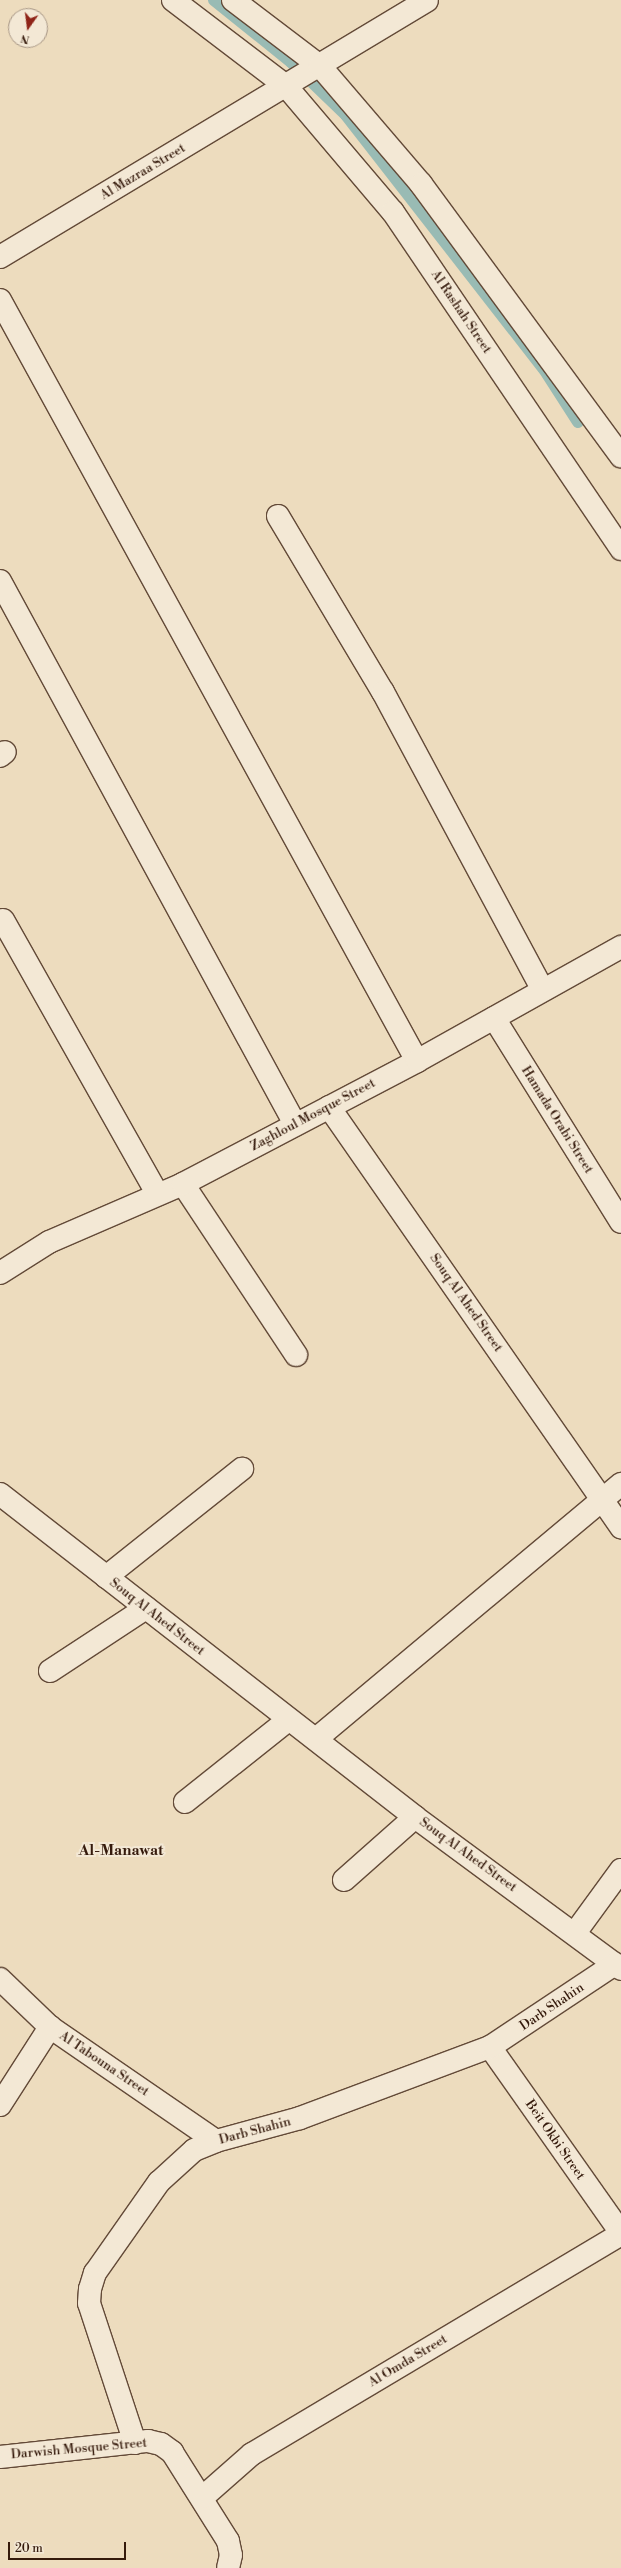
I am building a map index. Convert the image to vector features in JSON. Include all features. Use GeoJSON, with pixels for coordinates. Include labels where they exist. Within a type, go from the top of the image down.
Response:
{"type":"FeatureCollection","features":[{"type":"Feature","properties":{"kind":"street"},"geometry":{"type":"LineString","coordinates":[[173,0],[302,77]]}},
{"type":"Feature","properties":{"kind":"street"},"geometry":{"type":"LineString","coordinates":[[233,0],[302,77],[421,184],[621,456]]}},
{"type":"Feature","properties":{"kind":"street","name":"Al Mazraa Street"},"geometry":{"type":"LineString","coordinates":[[0,257],[428,0]]}},
{"type":"Feature","properties":{"kind":"street","name":"Al Rashah Street"},"geometry":{"type":"LineString","coordinates":[[302,77],[621,549]]}},
{"type":"Feature","properties":{"kind":"street"},"geometry":{"type":"LineString","coordinates":[[0,300],[417,1061]]}},
{"type":"Feature","properties":{"kind":"street"},"geometry":{"type":"LineString","coordinates":[[278,516],[383,692],[543,990]]}},
{"type":"Feature","properties":{"kind":"street"},"geometry":{"type":"LineString","coordinates":[[0,581],[295,1124]]}},
{"type":"Feature","properties":{"kind":"street"},"geometry":{"type":"LineString","coordinates":[[3,920],[157,1193]]}},
{"type":"Feature","properties":{"kind":"street","name":"Zaghloul Mosque Street"},"geometry":{"type":"LineString","coordinates":[[0,1273],[49,1242],[157,1193],[183,1184],[417,1061],[621,947]]}},
{"type":"Feature","properties":{"kind":"street","name":"Hamada Orabi Street"},"geometry":{"type":"LineString","coordinates":[[494,1018],[621,1222]]}},
{"type":"Feature","properties":{"kind":"street","name":"Souq Al Ahed Street"},"geometry":{"type":"LineString","coordinates":[[329,1106],[621,1527]]}},
{"type":"Feature","properties":{"kind":"street"},"geometry":{"type":"LineString","coordinates":[[183,1184],[296,1355]]}},
{"type":"Feature","properties":{"kind":"street"},"geometry":{"type":"LineString","coordinates":[[106,1577],[242,1469]]}},
{"type":"Feature","properties":{"kind":"street"},"geometry":{"type":"LineString","coordinates":[[316,1739],[621,1484]]}},
{"type":"Feature","properties":{"kind":"street","name":"Souq Al Ahed Street"},"geometry":{"type":"LineString","coordinates":[[0,1494],[288,1720],[316,1739],[416,1817],[618,1966]]}},
{"type":"Feature","properties":{"kind":"street"},"geometry":{"type":"LineString","coordinates":[[50,1671],[146,1608]]}},
{"type":"Feature","properties":{"kind":"street"},"geometry":{"type":"LineString","coordinates":[[185,1802],[288,1720]]}},
{"type":"Feature","properties":{"kind":"street"},"geometry":{"type":"LineString","coordinates":[[344,1880],[416,1817]]}},
{"type":"Feature","properties":{"kind":"street"},"geometry":{"type":"LineString","coordinates":[[575,1933],[621,1870]]}},
{"type":"Feature","properties":{"kind":"street","name":"Darb Shahin"},"geometry":{"type":"LineString","coordinates":[[135,2442],[89,2303],[90,2289],[95,2273],[159,2182],[194,2150],[216,2141],[300,2118],[490,2047],[618,1966]]}},
{"type":"Feature","properties":{"kind":"street","name":"Al Tabouna Street"},"geometry":{"type":"LineString","coordinates":[[0,1979],[50,2027],[216,2141]]}},
{"type":"Feature","properties":{"kind":"street"},"geometry":{"type":"LineString","coordinates":[[0,2105],[50,2027]]}},
{"type":"Feature","properties":{"kind":"street","name":"Beit Okbi Street"},"geometry":{"type":"LineString","coordinates":[[490,2047],[621,2234]]}},
{"type":"Feature","properties":{"kind":"street","name":"Al Omda Street"},"geometry":{"type":"LineString","coordinates":[[203,2498],[252,2454],[621,2234]]}},
{"type":"Feature","properties":{"kind":"street","name":"Darwish Mosque Street"},"geometry":{"type":"LineString","coordinates":[[0,2457],[135,2442],[161,2444],[172,2452],[203,2498],[228,2541],[231,2555],[228,2568]]}},
{"type":"Feature","properties":{"kind":"waterway"},"geometry":{"type":"LineString","coordinates":[[214,0],[291,62],[346,115],[544,369],[578,422]]}},
{"type":"Feature","properties":{"kind":"district","name":"Al-Manawat"},"geometry":{"type":"Point","coordinates":[121,1851]}}]}
